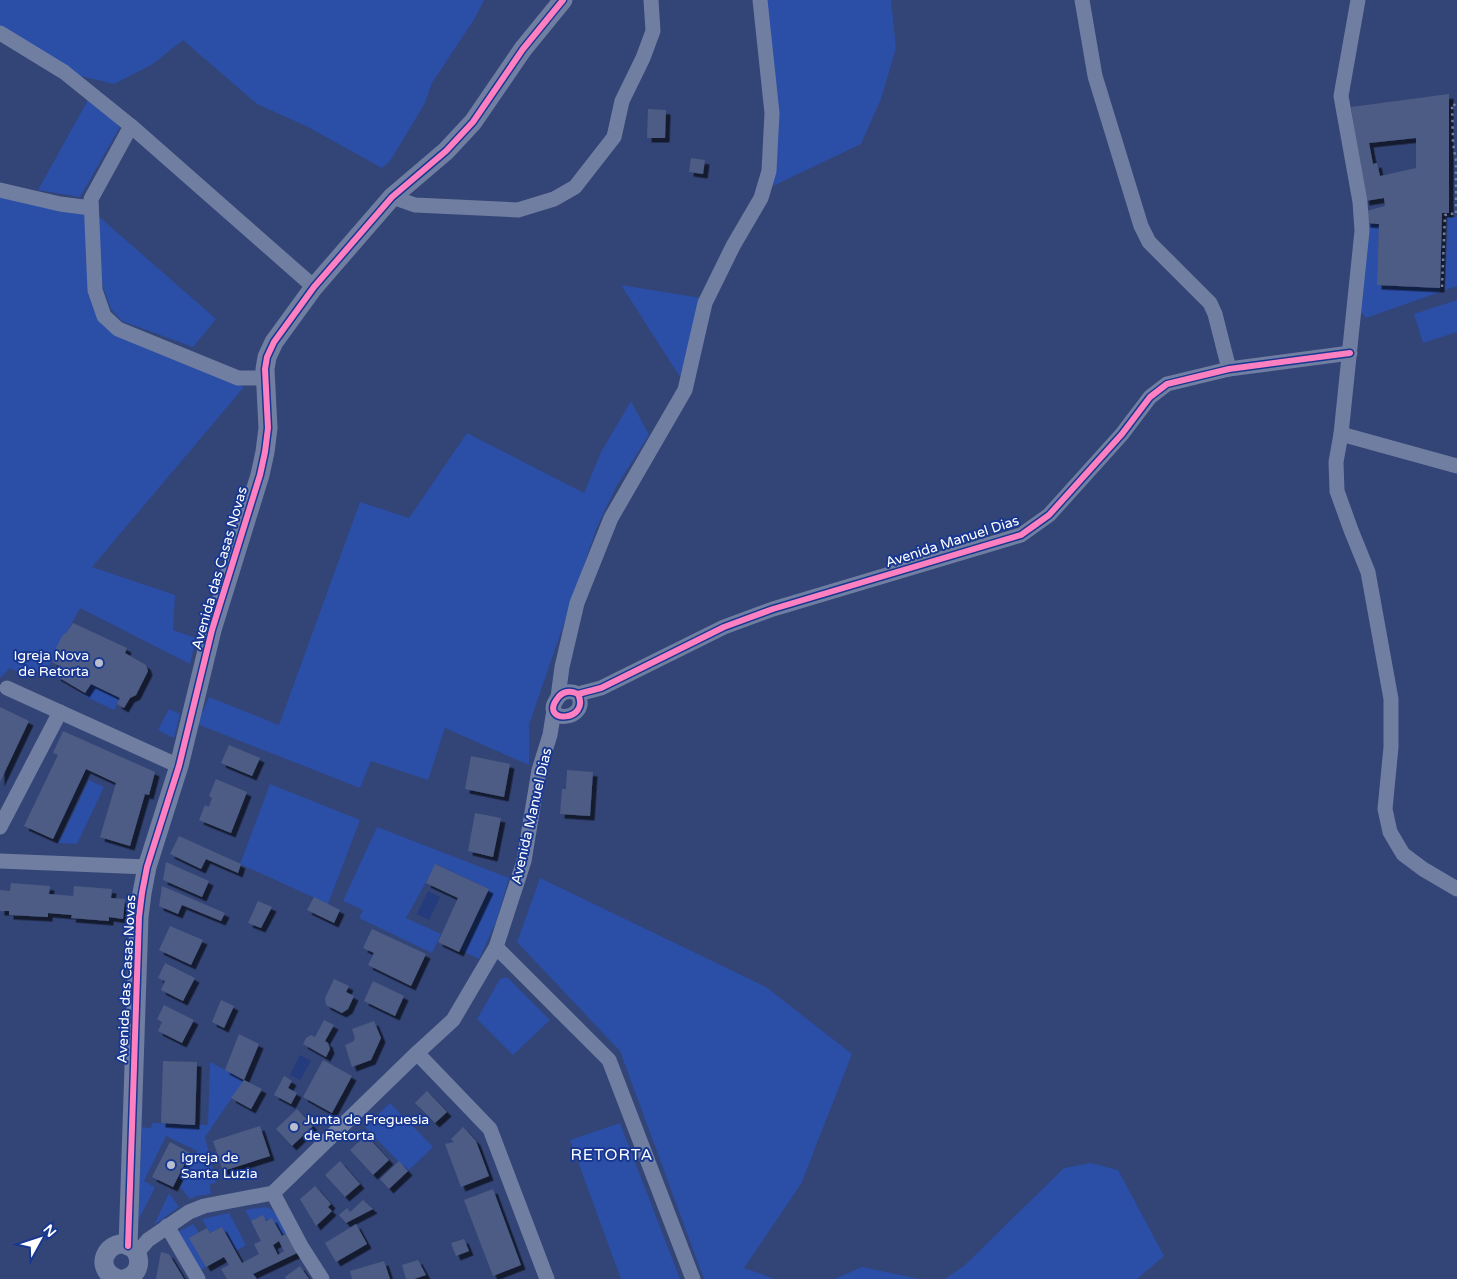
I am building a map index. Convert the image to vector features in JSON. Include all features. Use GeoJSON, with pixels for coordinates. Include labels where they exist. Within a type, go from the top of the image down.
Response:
{"type":"FeatureCollection","features":[{"type":"Feature","properties":{"kind":"street","name":"Avenida das Casas Novas"},"geometry":{"type":"LineString","coordinates":[[132,1249],[139,917],[142,893],[147,867],[179,766],[212,630],[260,475],[268,428],[265,378],[267,357],[274,342],[314,287],[392,197],[446,151],[468,127],[524,49],[563,0]]}},
{"type":"Feature","properties":{"kind":"street"},"geometry":{"type":"LineString","coordinates":[[392,197],[415,205],[518,210],[554,199],[575,187],[614,137],[622,101],[654,31],[651,0]]}},
{"type":"Feature","properties":{"kind":"street"},"geometry":{"type":"LineString","coordinates":[[562,667],[580,699],[580,705],[574,713],[562,717],[557,715],[556,704],[562,667],[578,602],[611,518],[685,390],[705,303],[733,246],[761,198],[768,171],[772,113],[760,0]]}},
{"type":"Feature","properties":{"kind":"street"},"geometry":{"type":"LineString","coordinates":[[1082,0],[1095,76],[1141,226],[1149,242],[1210,303],[1215,314],[1229,369]]}},
{"type":"Feature","properties":{"kind":"street"},"geometry":{"type":"LineString","coordinates":[[1358,0],[1341,96],[1360,202],[1362,231],[1341,434],[1336,462],[1337,491],[1368,572],[1392,699],[1391,747],[1384,809],[1390,832],[1403,854],[1423,869],[1457,889]]}},
{"type":"Feature","properties":{"kind":"street"},"geometry":{"type":"LineString","coordinates":[[0,33],[64,72],[131,126],[314,287]]}},
{"type":"Feature","properties":{"kind":"street"},"geometry":{"type":"LineString","coordinates":[[131,126],[90,199],[95,290],[104,316],[118,329],[238,378],[265,378]]}},
{"type":"Feature","properties":{"kind":"street"},"geometry":{"type":"LineString","coordinates":[[0,190],[60,204],[91,208]]}},
{"type":"Feature","properties":{"kind":"street","name":"Avenida Manuel Dias"},"geometry":{"type":"LineString","coordinates":[[273,1193],[453,1020],[496,947],[524,861],[539,770],[550,735],[556,704],[564,693],[576,693],[601,688],[732,624],[773,609],[1021,535],[1049,515],[1122,434],[1150,397],[1167,384],[1229,369],[1350,353]]}},
{"type":"Feature","properties":{"kind":"street"},"geometry":{"type":"LineString","coordinates":[[1341,434],[1457,466]]}},
{"type":"Feature","properties":{"kind":"street"},"geometry":{"type":"LineString","coordinates":[[7,688],[179,766]]}},
{"type":"Feature","properties":{"kind":"street","name":"Avenida Manuel Dias"},"geometry":{"type":"LineString","coordinates":[[550,735],[601,688]]}},
{"type":"Feature","properties":{"kind":"street"},"geometry":{"type":"LineString","coordinates":[[0,827],[60,712]]}},
{"type":"Feature","properties":{"kind":"street"},"geometry":{"type":"LineString","coordinates":[[0,861],[147,867]]}},
{"type":"Feature","properties":{"kind":"street"},"geometry":{"type":"LineString","coordinates":[[496,947],[609,1060],[693,1279]]}},
{"type":"Feature","properties":{"kind":"street"},"geometry":{"type":"LineString","coordinates":[[418,1053],[490,1129],[547,1279]]}},
{"type":"Feature","properties":{"kind":"street"},"geometry":{"type":"LineString","coordinates":[[132,1249],[189,1212],[204,1206],[273,1193],[301,1246],[322,1279]]}},
{"type":"Feature","properties":{"kind":"street"},"geometry":{"type":"LineString","coordinates":[[167,1226],[198,1279]]}},
{"type":"Feature","properties":{"kind":"street"},"geometry":{"type":"LineString","coordinates":[[117,1245],[132,1249],[139,1258],[139,1264],[134,1275],[118,1278],[104,1261],[108,1251],[117,1245]]}},
{"type":"Feature","properties":{"kind":"path"},"geometry":{"type":"LineString","coordinates":[[1442,287],[1445,215],[1456,214],[1456,161],[1453,143],[1452,104],[1457,106]]}},
{"type":"Feature","properties":{"kind":"shaded area"},"geometry":{"type":"Polygon","coordinates":[[[0,0],[484,0],[475,18],[432,83],[424,105],[390,161],[382,168],[306,126],[257,104],[183,40],[153,64],[114,84],[64,72],[0,33],[0,0]]]}},
{"type":"Feature","properties":{"kind":"shaded area"},"geometry":{"type":"Polygon","coordinates":[[[767,0],[891,0],[896,48],[881,99],[861,144],[773,186],[777,120],[767,0]]]}},
{"type":"Feature","properties":{"kind":"shaded area"},"geometry":{"type":"Polygon","coordinates":[[[89,98],[120,127],[80,197],[38,190],[89,98]]]}},
{"type":"Feature","properties":{"kind":"shaded area"},"geometry":{"type":"Polygon","coordinates":[[[0,188],[91,208],[95,290],[124,331],[244,387],[92,567],[175,595],[173,630],[196,638],[190,664],[80,608],[44,675],[31,668],[27,676],[10,668],[0,678],[0,188]]]}},
{"type":"Feature","properties":{"kind":"shaded area"},"geometry":{"type":"Polygon","coordinates":[[[96,214],[216,319],[193,347],[122,321],[111,309],[103,287],[96,214]]]}},
{"type":"Feature","properties":{"kind":"shaded area"},"geometry":{"type":"Polygon","coordinates":[[[1448,217],[1457,217],[1457,286],[1445,290],[1448,217]]]}},
{"type":"Feature","properties":{"kind":"shaded area"},"geometry":{"type":"Polygon","coordinates":[[[1366,223],[1379,224],[1377,285],[1440,288],[1440,292],[1366,318],[1360,311],[1366,223]]]}},
{"type":"Feature","properties":{"kind":"shaded area"},"geometry":{"type":"Polygon","coordinates":[[[621,285],[701,298],[680,377],[621,285]]]}},
{"type":"Feature","properties":{"kind":"shaded area"},"geometry":{"type":"Polygon","coordinates":[[[1457,300],[1457,332],[1423,343],[1414,314],[1457,300]]]}},
{"type":"Feature","properties":{"kind":"shaded area"},"geometry":{"type":"Polygon","coordinates":[[[631,401],[649,435],[616,487],[597,527],[529,725],[529,765],[445,728],[428,780],[371,761],[360,788],[197,724],[209,697],[279,725],[360,502],[409,518],[467,433],[584,493],[601,452],[631,401]]]}},
{"type":"Feature","properties":{"kind":"shaded area"},"geometry":{"type":"Polygon","coordinates":[[[91,684],[120,698],[114,710],[84,696],[91,684]]]}},
{"type":"Feature","properties":{"kind":"shaded area"},"geometry":{"type":"Polygon","coordinates":[[[169,709],[180,714],[174,738],[158,730],[169,709]]]}},
{"type":"Feature","properties":{"kind":"shaded area"},"geometry":{"type":"Polygon","coordinates":[[[89,780],[104,787],[77,844],[59,843],[89,780]]]}},
{"type":"Feature","properties":{"kind":"shaded area"},"geometry":{"type":"Polygon","coordinates":[[[270,784],[360,820],[328,904],[240,864],[270,784]]]}},
{"type":"Feature","properties":{"kind":"shaded area"},"geometry":{"type":"Polygon","coordinates":[[[377,827],[509,878],[496,922],[479,959],[460,950],[489,889],[436,864],[406,918],[441,934],[432,953],[359,918],[363,910],[343,901],[377,827]]]}},
{"type":"Feature","properties":{"kind":"shaded area"},"geometry":{"type":"Polygon","coordinates":[[[540,878],[766,987],[852,1054],[801,1184],[744,1268],[775,1279],[704,1279],[620,1051],[517,942],[540,878]]]}},
{"type":"Feature","properties":{"kind":"shaded area"},"geometry":{"type":"Polygon","coordinates":[[[428,891],[440,897],[429,920],[417,914],[428,891]]]}},
{"type":"Feature","properties":{"kind":"shaded area"},"geometry":{"type":"Polygon","coordinates":[[[507,977],[550,1020],[513,1055],[477,1019],[500,979],[507,977]]]}},
{"type":"Feature","properties":{"kind":"shaded area"},"geometry":{"type":"Polygon","coordinates":[[[300,1055],[311,1061],[300,1080],[290,1075],[300,1055]]]}},
{"type":"Feature","properties":{"kind":"shaded area"},"geometry":{"type":"Polygon","coordinates":[[[210,1062],[244,1080],[205,1137],[216,1183],[210,1184],[211,1194],[190,1199],[180,1187],[197,1151],[166,1136],[144,1181],[155,1187],[138,1221],[142,1127],[151,1128],[152,1123],[208,1125],[210,1062]]]}},
{"type":"Feature","properties":{"kind":"shaded area"},"geometry":{"type":"Polygon","coordinates":[[[390,1103],[433,1147],[408,1171],[365,1127],[390,1103]]]}},
{"type":"Feature","properties":{"kind":"shaded area"},"geometry":{"type":"Polygon","coordinates":[[[620,1123],[680,1279],[621,1279],[570,1140],[620,1123]]]}},
{"type":"Feature","properties":{"kind":"shaded area"},"geometry":{"type":"Polygon","coordinates":[[[1091,1163],[1118,1170],[1164,1256],[1137,1279],[945,1279],[964,1266],[1064,1168],[1091,1163]]]}},
{"type":"Feature","properties":{"kind":"shaded area"},"geometry":{"type":"Polygon","coordinates":[[[169,1193],[179,1207],[154,1225],[169,1193]]]}},
{"type":"Feature","properties":{"kind":"shaded area"},"geometry":{"type":"Polygon","coordinates":[[[265,1207],[276,1214],[287,1233],[282,1236],[272,1218],[266,1221],[263,1215],[251,1221],[245,1210],[265,1207]]]}},
{"type":"Feature","properties":{"kind":"shaded area"},"geometry":{"type":"Polygon","coordinates":[[[229,1213],[246,1245],[236,1251],[222,1227],[210,1233],[202,1219],[229,1213]]]}},
{"type":"Feature","properties":{"kind":"shaded area"},"geometry":{"type":"Polygon","coordinates":[[[193,1224],[199,1233],[190,1238],[206,1267],[199,1271],[176,1233],[193,1224]]]}},
{"type":"Feature","properties":{"kind":"shaded area"},"geometry":{"type":"Polygon","coordinates":[[[862,1267],[920,1279],[835,1279],[862,1267]]]}},
{"type":"Feature","properties":{"kind":"building"},"geometry":{"type":"Polygon","coordinates":[[[1449,94],[1449,213],[1442,213],[1440,288],[1377,285],[1379,224],[1366,223],[1366,211],[1385,206],[1384,198],[1365,201],[1351,107],[1449,94]],[[1416,138],[1369,143],[1373,164],[1377,163],[1380,176],[1416,168],[1416,138]]]}},
{"type":"Feature","properties":{"kind":"building"},"geometry":{"type":"Polygon","coordinates":[[[648,109],[666,110],[665,138],[647,138],[648,109]]]}},
{"type":"Feature","properties":{"kind":"building"},"geometry":{"type":"Polygon","coordinates":[[[691,158],[705,160],[703,174],[689,172],[691,158]]]}},
{"type":"Feature","properties":{"kind":"building","name":"Igreja Nova de Retorta"},"geometry":{"type":"Polygon","coordinates":[[[73,623],[127,648],[125,653],[146,665],[148,671],[136,695],[130,698],[124,708],[117,704],[120,698],[91,684],[85,693],[56,676],[61,667],[52,662],[57,652],[56,648],[62,636],[73,623]]]}},
{"type":"Feature","properties":{"kind":"building"},"geometry":{"type":"Polygon","coordinates":[[[0,707],[29,721],[0,782],[0,707]]]}},
{"type":"Feature","properties":{"kind":"building"},"geometry":{"type":"Polygon","coordinates":[[[63,731],[155,772],[149,795],[145,794],[130,846],[100,837],[116,783],[86,769],[53,839],[24,826],[58,755],[53,753],[63,731]]]}},
{"type":"Feature","properties":{"kind":"building"},"geometry":{"type":"Polygon","coordinates":[[[229,745],[260,758],[252,776],[221,763],[229,745]]]}},
{"type":"Feature","properties":{"kind":"building"},"geometry":{"type":"Polygon","coordinates":[[[471,756],[510,764],[504,797],[465,789],[471,756]]]}},
{"type":"Feature","properties":{"kind":"building"},"geometry":{"type":"Polygon","coordinates":[[[567,770],[593,772],[590,816],[560,814],[562,789],[566,789],[567,770]]]}},
{"type":"Feature","properties":{"kind":"building"},"geometry":{"type":"Polygon","coordinates":[[[216,779],[247,792],[231,833],[199,820],[205,805],[209,807],[212,798],[209,796],[216,779]]]}},
{"type":"Feature","properties":{"kind":"building"},"geometry":{"type":"Polygon","coordinates":[[[475,813],[501,818],[493,857],[468,851],[475,813]]]}},
{"type":"Feature","properties":{"kind":"building"},"geometry":{"type":"Polygon","coordinates":[[[179,836],[241,864],[238,873],[206,859],[201,869],[170,854],[179,836]]]}},
{"type":"Feature","properties":{"kind":"building"},"geometry":{"type":"Polygon","coordinates":[[[166,862],[209,881],[202,897],[163,880],[166,862]]]}},
{"type":"Feature","properties":{"kind":"building"},"geometry":{"type":"Polygon","coordinates":[[[435,864],[489,889],[459,952],[438,942],[458,898],[426,883],[435,864]]]}},
{"type":"Feature","properties":{"kind":"building"},"geometry":{"type":"Polygon","coordinates":[[[11,883],[50,886],[49,894],[73,896],[74,886],[112,889],[111,898],[125,899],[123,919],[109,917],[109,921],[71,918],[72,915],[48,913],[48,917],[9,915],[9,911],[0,911],[0,890],[10,891],[11,883]]]}},
{"type":"Feature","properties":{"kind":"building"},"geometry":{"type":"Polygon","coordinates":[[[162,886],[225,913],[221,921],[182,905],[178,914],[159,906],[162,886]]]}},
{"type":"Feature","properties":{"kind":"building"},"geometry":{"type":"Polygon","coordinates":[[[314,897],[340,910],[334,923],[307,910],[314,897]]]}},
{"type":"Feature","properties":{"kind":"building"},"geometry":{"type":"Polygon","coordinates":[[[258,901],[272,907],[261,928],[248,923],[258,901]]]}},
{"type":"Feature","properties":{"kind":"building"},"geometry":{"type":"Polygon","coordinates":[[[170,926],[203,940],[191,965],[159,950],[170,926]]]}},
{"type":"Feature","properties":{"kind":"building"},"geometry":{"type":"Polygon","coordinates":[[[372,929],[426,954],[411,986],[368,965],[374,953],[363,948],[372,929]]]}},
{"type":"Feature","properties":{"kind":"building"},"geometry":{"type":"Polygon","coordinates":[[[165,963],[195,978],[183,1001],[161,990],[165,981],[158,978],[165,963]]]}},
{"type":"Feature","properties":{"kind":"building"},"geometry":{"type":"Polygon","coordinates":[[[334,979],[349,986],[346,992],[354,996],[348,1009],[342,1013],[326,1005],[325,998],[334,979]]]}},
{"type":"Feature","properties":{"kind":"building"},"geometry":{"type":"Polygon","coordinates":[[[373,981],[404,996],[395,1016],[364,1001],[373,981]]]}},
{"type":"Feature","properties":{"kind":"building"},"geometry":{"type":"Polygon","coordinates":[[[221,1000],[234,1006],[224,1028],[212,1022],[221,1000]]]}},
{"type":"Feature","properties":{"kind":"building"},"geometry":{"type":"Polygon","coordinates":[[[164,1005],[194,1020],[182,1043],[158,1031],[162,1022],[157,1019],[164,1005]]]}},
{"type":"Feature","properties":{"kind":"building"},"geometry":{"type":"Polygon","coordinates":[[[324,1020],[334,1025],[325,1041],[330,1049],[326,1057],[303,1044],[306,1038],[311,1035],[315,1037],[324,1020]]]}},
{"type":"Feature","properties":{"kind":"building"},"geometry":{"type":"Polygon","coordinates":[[[374,1021],[381,1038],[371,1060],[352,1067],[345,1045],[354,1041],[352,1029],[374,1021]]]}},
{"type":"Feature","properties":{"kind":"building"},"geometry":{"type":"Polygon","coordinates":[[[239,1034],[259,1044],[244,1080],[225,1070],[239,1034]]]}},
{"type":"Feature","properties":{"kind":"building"},"geometry":{"type":"Polygon","coordinates":[[[323,1060],[352,1076],[332,1113],[303,1097],[323,1060]]]}},
{"type":"Feature","properties":{"kind":"building"},"geometry":{"type":"Polygon","coordinates":[[[163,1061],[197,1062],[195,1125],[161,1123],[163,1061]]]}},
{"type":"Feature","properties":{"kind":"building"},"geometry":{"type":"Polygon","coordinates":[[[284,1076],[292,1081],[288,1088],[297,1093],[291,1104],[274,1095],[284,1076]]]}},
{"type":"Feature","properties":{"kind":"building"},"geometry":{"type":"Polygon","coordinates":[[[244,1080],[262,1089],[251,1109],[231,1098],[244,1080]]]}},
{"type":"Feature","properties":{"kind":"building"},"geometry":{"type":"Polygon","coordinates":[[[427,1091],[447,1112],[435,1123],[415,1103],[427,1091]]]}},
{"type":"Feature","properties":{"kind":"building","name":"Junta de Freguesia de Retorta"},"geometry":{"type":"Polygon","coordinates":[[[297,1109],[313,1126],[292,1146],[276,1129],[297,1109]]]}},
{"type":"Feature","properties":{"kind":"building"},"geometry":{"type":"Polygon","coordinates":[[[260,1126],[270,1156],[223,1171],[213,1141],[260,1126]]]}},
{"type":"Feature","properties":{"kind":"building"},"geometry":{"type":"Polygon","coordinates":[[[463,1127],[476,1141],[489,1176],[461,1187],[445,1144],[454,1142],[451,1139],[463,1127]]]}},
{"type":"Feature","properties":{"kind":"building"},"geometry":{"type":"Polygon","coordinates":[[[366,1135],[389,1160],[373,1175],[350,1150],[366,1135]]]}},
{"type":"Feature","properties":{"kind":"building","name":"Igreja de Santa Luzia"},"geometry":{"type":"Polygon","coordinates":[[[170,1142],[190,1153],[173,1187],[152,1177],[170,1142]]]}},
{"type":"Feature","properties":{"kind":"building"},"geometry":{"type":"Polygon","coordinates":[[[340,1161],[360,1184],[345,1197],[325,1175],[340,1161]]]}},
{"type":"Feature","properties":{"kind":"building"},"geometry":{"type":"Polygon","coordinates":[[[399,1161],[408,1171],[389,1189],[380,1179],[399,1161]]]}},
{"type":"Feature","properties":{"kind":"building"},"geometry":{"type":"Polygon","coordinates":[[[315,1186],[331,1204],[328,1207],[332,1211],[316,1226],[300,1199],[315,1186]]]}},
{"type":"Feature","properties":{"kind":"building"},"geometry":{"type":"Polygon","coordinates":[[[493,1189],[521,1265],[493,1276],[464,1200],[493,1189]]]}},
{"type":"Feature","properties":{"kind":"building"},"geometry":{"type":"Polygon","coordinates":[[[363,1200],[373,1209],[346,1223],[339,1215],[347,1208],[350,1212],[363,1200]]]}},
{"type":"Feature","properties":{"kind":"building"},"geometry":{"type":"Polygon","coordinates":[[[263,1215],[266,1221],[272,1218],[282,1236],[287,1233],[297,1253],[253,1274],[257,1279],[227,1279],[221,1269],[229,1265],[224,1257],[206,1267],[189,1238],[207,1228],[210,1233],[222,1227],[242,1263],[259,1254],[254,1244],[261,1241],[251,1221],[263,1215]],[[279,1241],[273,1245],[278,1255],[284,1251],[279,1241]]]}},
{"type":"Feature","properties":{"kind":"building"},"geometry":{"type":"Polygon","coordinates":[[[356,1224],[367,1244],[336,1262],[325,1243],[356,1224]]]}},
{"type":"Feature","properties":{"kind":"building"},"geometry":{"type":"Polygon","coordinates":[[[464,1239],[469,1251],[456,1256],[451,1243],[464,1239]]]}},
{"type":"Feature","properties":{"kind":"building"},"geometry":{"type":"Polygon","coordinates":[[[161,1252],[169,1254],[184,1279],[156,1279],[161,1252]]]}},
{"type":"Feature","properties":{"kind":"building"},"geometry":{"type":"Polygon","coordinates":[[[418,1260],[426,1275],[414,1279],[406,1279],[402,1265],[418,1260]]]}},
{"type":"Feature","properties":{"kind":"building"},"geometry":{"type":"Polygon","coordinates":[[[384,1261],[390,1279],[352,1279],[350,1271],[384,1261]]]}},
{"type":"Feature","properties":{"kind":"building"},"geometry":{"type":"Polygon","coordinates":[[[300,1266],[309,1279],[286,1279],[285,1277],[300,1266]]]}},
{"type":"Feature","properties":{"kind":"cycle path"},"geometry":{"type":"LineString","coordinates":[[128,1246],[139,917],[142,893],[147,867],[179,766],[212,630],[260,475],[268,428],[265,369],[267,357],[274,342],[314,287],[392,197],[446,151],[473,122],[523,49],[563,0]]}},
{"type":"Feature","properties":{"kind":"cycle path"},"geometry":{"type":"LineString","coordinates":[[578,694],[580,703],[578,710],[566,716],[559,716],[555,713],[553,707],[559,696],[564,693],[572,692],[578,694],[601,688],[724,627],[773,609],[1021,535],[1049,515],[1122,434],[1150,397],[1167,384],[1229,369],[1350,353]]}},
{"type":"Feature","properties":{"kind":"place","name":"Igreja Nova de Retorta"},"geometry":{"type":"Point","coordinates":[99,663]}},
{"type":"Feature","properties":{"kind":"place","name":"Junta de Freguesia de Retorta"},"geometry":{"type":"Point","coordinates":[294,1127]}},
{"type":"Feature","properties":{"kind":"place","name":"Igreja de Santa Luzia"},"geometry":{"type":"Point","coordinates":[171,1165]}},
{"type":"Feature","properties":{"kind":"district","name":"RETORTA"},"geometry":{"type":"Point","coordinates":[612,1154]}}]}
